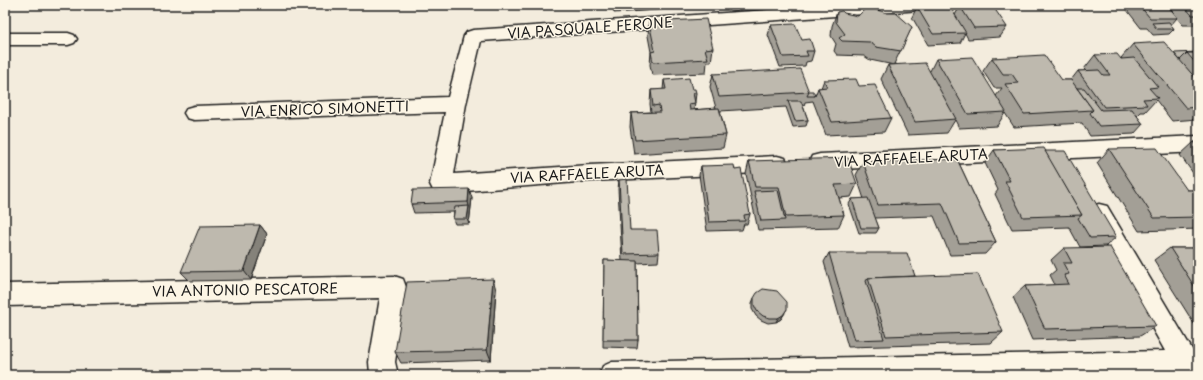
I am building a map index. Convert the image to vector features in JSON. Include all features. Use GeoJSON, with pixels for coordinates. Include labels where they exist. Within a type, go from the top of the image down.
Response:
{"type":"FeatureCollection","features":[{"type":"Feature","properties":{"kind":"street","name":"VIA PASQUALE FERONE"},"geometry":{"type":"LineString","coordinates":[[456,104],[473,36],[921,5]]}},
{"type":"Feature","properties":{"kind":"street"},"geometry":{"type":"LineString","coordinates":[[5,39],[68,39]]}},
{"type":"Feature","properties":{"kind":"street","name":"VIA ENRICO SIMONETTI"},"geometry":{"type":"LineString","coordinates":[[194,113],[456,104]]}},
{"type":"Feature","properties":{"kind":"street","name":"VIA RAFFAELE ARUTA"},"geometry":{"type":"LineString","coordinates":[[456,104],[441,184],[590,173],[1198,144]]}},
{"type":"Feature","properties":{"kind":"street"},"geometry":{"type":"LineString","coordinates":[[1063,150],[1075,171]]}},
{"type":"Feature","properties":{"kind":"street"},"geometry":{"type":"LineString","coordinates":[[1087,191],[1192,367]]}},
{"type":"Feature","properties":{"kind":"street","name":"VIA ANTONIO PESCATORE"},"geometry":{"type":"LineString","coordinates":[[5,295],[394,287],[382,362],[383,374],[385,375]]}},
{"type":"Feature","properties":{"kind":"street"},"geometry":{"type":"LineString","coordinates":[[612,375],[1192,367]]}},
{"type":"Feature","properties":{"kind":"building"},"geometry":{"type":"Polygon","coordinates":[[[949,5],[966,33],[933,34],[917,7],[949,5]]]}},
{"type":"Feature","properties":{"kind":"building"},"geometry":{"type":"Polygon","coordinates":[[[992,5],[1007,27],[974,28],[960,6],[992,5]]]}},
{"type":"Feature","properties":{"kind":"building"},"geometry":{"type":"Polygon","coordinates":[[[1139,5],[1167,5],[1178,18],[1150,18],[1139,5]]]}},
{"type":"Feature","properties":{"kind":"building"},"geometry":{"type":"Polygon","coordinates":[[[1183,5],[1198,5],[1198,15],[1192,15],[1183,5]]]}},
{"type":"Feature","properties":{"kind":"building"},"geometry":{"type":"Polygon","coordinates":[[[871,8],[887,13],[896,13],[912,27],[901,51],[876,47],[870,42],[842,41],[839,38],[845,34],[836,22],[837,12],[842,11],[844,13],[858,16],[865,9],[871,8]]]}},
{"type":"Feature","properties":{"kind":"building"},"geometry":{"type":"Polygon","coordinates":[[[706,19],[713,48],[705,49],[708,59],[653,62],[651,52],[655,51],[649,22],[706,19]]]}},
{"type":"Feature","properties":{"kind":"building"},"geometry":{"type":"Polygon","coordinates":[[[1169,22],[1174,29],[1157,29],[1152,23],[1169,22]]]}},
{"type":"Feature","properties":{"kind":"building"},"geometry":{"type":"Polygon","coordinates":[[[795,24],[802,40],[810,39],[814,51],[806,51],[808,56],[783,57],[771,25],[795,24]]]}},
{"type":"Feature","properties":{"kind":"building"},"geometry":{"type":"Polygon","coordinates":[[[1164,42],[1198,81],[1198,107],[1186,108],[1133,44],[1164,42]]]}},
{"type":"Feature","properties":{"kind":"building"},"geometry":{"type":"Polygon","coordinates":[[[1198,52],[1187,53],[1180,60],[1174,53],[1198,52]]]}},
{"type":"Feature","properties":{"kind":"building"},"geometry":{"type":"Polygon","coordinates":[[[1187,53],[1198,53],[1198,66],[1187,53]]]}},
{"type":"Feature","properties":{"kind":"building"},"geometry":{"type":"Polygon","coordinates":[[[1117,54],[1121,59],[1134,58],[1158,87],[1149,88],[1158,98],[1143,99],[1147,105],[1104,107],[1078,71],[1099,70],[1103,75],[1110,75],[1095,55],[1117,54]]]}},
{"type":"Feature","properties":{"kind":"building"},"geometry":{"type":"Polygon","coordinates":[[[1044,55],[1062,80],[1071,80],[1093,110],[1024,114],[1005,84],[1018,83],[1012,74],[1003,74],[992,58],[1044,55]]]}},
{"type":"Feature","properties":{"kind":"building"},"geometry":{"type":"Polygon","coordinates":[[[972,57],[1006,112],[968,114],[936,59],[972,57]]]}},
{"type":"Feature","properties":{"kind":"building"},"geometry":{"type":"Polygon","coordinates":[[[925,63],[956,119],[915,122],[888,65],[925,63]]]}},
{"type":"Feature","properties":{"kind":"building"},"geometry":{"type":"Polygon","coordinates":[[[800,69],[809,92],[719,97],[713,74],[800,69]]]}},
{"type":"Feature","properties":{"kind":"building"},"geometry":{"type":"Polygon","coordinates":[[[689,78],[692,89],[695,89],[696,93],[693,93],[695,103],[689,104],[690,110],[719,108],[726,135],[635,140],[631,113],[660,112],[659,105],[653,106],[651,90],[666,89],[664,80],[689,78]]]}},
{"type":"Feature","properties":{"kind":"building"},"geometry":{"type":"Polygon","coordinates":[[[856,79],[859,86],[875,85],[891,118],[832,122],[818,88],[827,87],[824,80],[856,79]]]}},
{"type":"Feature","properties":{"kind":"building"},"geometry":{"type":"Polygon","coordinates":[[[1077,88],[1084,88],[1101,110],[1132,109],[1143,124],[1099,126],[1090,113],[1093,110],[1077,88]]]}},
{"type":"Feature","properties":{"kind":"building"},"geometry":{"type":"Polygon","coordinates":[[[808,91],[813,91],[815,96],[807,96],[808,91]]]}},
{"type":"Feature","properties":{"kind":"building"},"geometry":{"type":"Polygon","coordinates":[[[788,101],[801,101],[808,120],[795,121],[788,101]]]}},
{"type":"Feature","properties":{"kind":"building"},"geometry":{"type":"Polygon","coordinates":[[[1044,148],[1082,215],[1023,217],[1005,181],[1010,181],[994,150],[1044,148]]]}},
{"type":"Feature","properties":{"kind":"building"},"geometry":{"type":"Polygon","coordinates":[[[1157,148],[1187,190],[1198,190],[1198,217],[1154,218],[1109,149],[1157,148]]]}},
{"type":"Feature","properties":{"kind":"building"},"geometry":{"type":"Polygon","coordinates":[[[1045,151],[1065,151],[1116,237],[1090,238],[1078,218],[1082,215],[1045,151]]]}},
{"type":"Feature","properties":{"kind":"building"},"geometry":{"type":"Polygon","coordinates":[[[848,158],[857,184],[835,185],[844,215],[786,217],[779,187],[755,187],[749,161],[848,158]]]}},
{"type":"Feature","properties":{"kind":"building"},"geometry":{"type":"Polygon","coordinates":[[[957,159],[996,242],[959,243],[942,203],[878,205],[863,162],[957,159]]]}},
{"type":"Feature","properties":{"kind":"building"},"geometry":{"type":"Polygon","coordinates":[[[734,165],[735,170],[741,169],[750,214],[744,215],[745,221],[709,222],[701,166],[734,165]]]}},
{"type":"Feature","properties":{"kind":"building"},"geometry":{"type":"Polygon","coordinates":[[[627,179],[630,230],[657,230],[659,253],[623,254],[619,180],[627,179]]]}},
{"type":"Feature","properties":{"kind":"building"},"geometry":{"type":"Polygon","coordinates":[[[469,189],[468,202],[411,204],[413,190],[469,189]]]}},
{"type":"Feature","properties":{"kind":"building"},"geometry":{"type":"Polygon","coordinates":[[[778,190],[785,220],[761,221],[754,191],[778,190]]]}},
{"type":"Feature","properties":{"kind":"building"},"geometry":{"type":"Polygon","coordinates":[[[868,198],[879,228],[861,228],[852,199],[868,198]]]}},
{"type":"Feature","properties":{"kind":"building"},"geometry":{"type":"Polygon","coordinates":[[[469,206],[467,219],[453,219],[455,207],[469,206]]]}},
{"type":"Feature","properties":{"kind":"building"},"geometry":{"type":"Polygon","coordinates":[[[260,225],[244,271],[181,272],[200,226],[260,225]]]}},
{"type":"Feature","properties":{"kind":"building"},"geometry":{"type":"Polygon","coordinates":[[[1110,247],[1156,326],[1045,329],[1025,286],[1069,284],[1064,275],[1069,274],[1063,263],[1072,263],[1064,248],[1110,247]]]}},
{"type":"Feature","properties":{"kind":"building"},"geometry":{"type":"Polygon","coordinates":[[[1170,248],[1198,248],[1198,292],[1170,248]]]}},
{"type":"Feature","properties":{"kind":"building"},"geometry":{"type":"Polygon","coordinates":[[[829,253],[907,253],[915,276],[868,278],[866,281],[884,339],[854,340],[829,253]]]}},
{"type":"Feature","properties":{"kind":"building"},"geometry":{"type":"Polygon","coordinates":[[[604,260],[637,261],[638,340],[603,340],[604,260]]]}},
{"type":"Feature","properties":{"kind":"building"},"geometry":{"type":"Polygon","coordinates":[[[978,274],[1003,332],[886,336],[868,278],[978,274]]]}},
{"type":"Feature","properties":{"kind":"building"},"geometry":{"type":"Polygon","coordinates":[[[493,279],[487,350],[395,352],[407,282],[493,279]]]}},
{"type":"Feature","properties":{"kind":"building"},"geometry":{"type":"Polygon","coordinates":[[[763,289],[777,291],[787,302],[787,309],[783,315],[778,318],[770,318],[763,316],[757,311],[754,305],[754,298],[757,293],[763,289]]]}}]}
